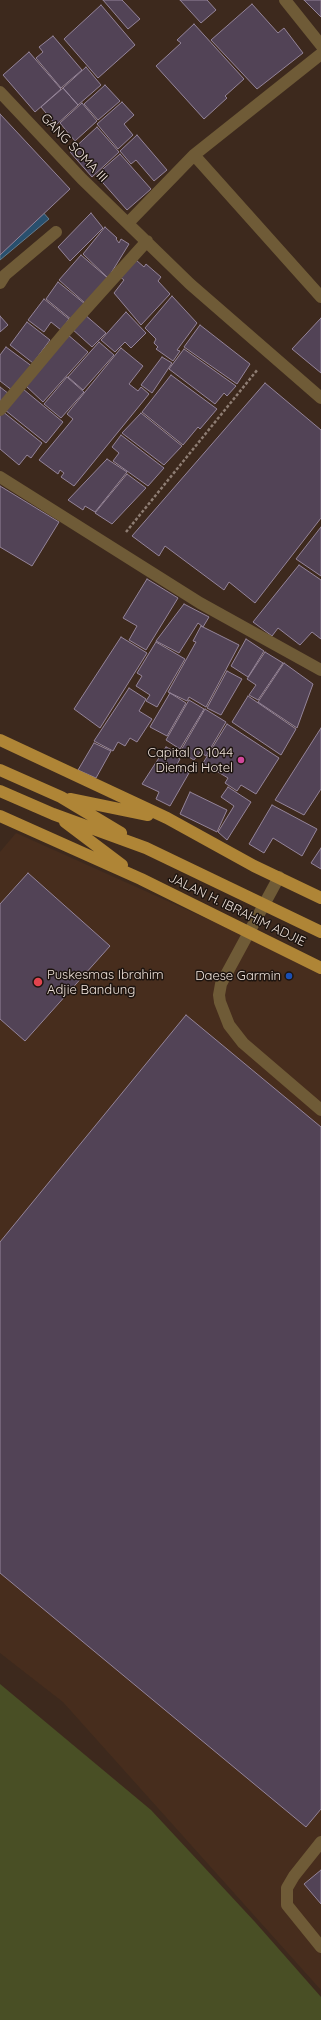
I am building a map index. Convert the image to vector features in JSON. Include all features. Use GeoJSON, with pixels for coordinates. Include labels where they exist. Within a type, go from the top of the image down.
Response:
{"type":"FeatureCollection","features":[{"type":"Feature","properties":{"kind":"main road"},"geometry":{"type":"LineString","coordinates":[[0,740],[167,818],[254,866],[321,898]]}},
{"type":"Feature","properties":{"kind":"main road"},"geometry":{"type":"LineString","coordinates":[[0,770],[61,797],[146,848],[321,932]]}},
{"type":"Feature","properties":{"kind":"main road","name":"JALAN H. IBRAHIM ADJIE"},"geometry":{"type":"LineString","coordinates":[[0,791],[53,814],[146,848]]}},
{"type":"Feature","properties":{"kind":"main road"},"geometry":{"type":"LineString","coordinates":[[61,797],[167,818]]}},
{"type":"Feature","properties":{"kind":"main road","name":"JALAN H. IBRAHIM ADJIE"},"geometry":{"type":"LineString","coordinates":[[53,814],[141,878]]}},
{"type":"Feature","properties":{"kind":"main road","name":"JALAN H. IBRAHIM ADJIE"},"geometry":{"type":"LineString","coordinates":[[0,816],[141,878],[321,968]]}},
{"type":"Feature","properties":{"kind":"street"},"geometry":{"type":"LineString","coordinates":[[285,0],[321,45]]}},
{"type":"Feature","properties":{"kind":"street"},"geometry":{"type":"LineString","coordinates":[[128,223],[194,155],[321,54]]}},
{"type":"Feature","properties":{"kind":"street","name":"GANG SOMA III"},"geometry":{"type":"LineString","coordinates":[[0,92],[82,179],[190,284],[321,398]]}},
{"type":"Feature","properties":{"kind":"street"},"geometry":{"type":"LineString","coordinates":[[194,155],[321,298]]}},
{"type":"Feature","properties":{"kind":"street"},"geometry":{"type":"LineString","coordinates":[[0,282],[5,275],[56,232]]}},
{"type":"Feature","properties":{"kind":"street"},"geometry":{"type":"LineString","coordinates":[[0,410],[67,330],[146,241]]}},
{"type":"Feature","properties":{"kind":"street"},"geometry":{"type":"LineString","coordinates":[[0,476],[112,549],[200,603],[321,670]]}},
{"type":"Feature","properties":{"kind":"street"},"geometry":{"type":"LineString","coordinates":[[279,877],[220,984],[220,1002],[228,1024],[243,1043],[321,1110]]}},
{"type":"Feature","properties":{"kind":"street"},"geometry":{"type":"LineString","coordinates":[[321,1842],[294,1876],[288,1888],[287,1899],[287,1905],[321,1947]]}},
{"type":"Feature","properties":{"kind":"path"},"geometry":{"type":"LineString","coordinates":[[112,549],[270,354]]}},
{"type":"Feature","properties":{"kind":"shaded area"},"geometry":{"type":"Polygon","coordinates":[[[16,833],[321,970],[321,1990],[63,1702],[0,1653],[0,852],[16,833]]]}},
{"type":"Feature","properties":{"kind":"green space"},"geometry":{"type":"Polygon","coordinates":[[[0,1684],[151,1810],[255,1922],[321,1997],[321,2020],[0,2020],[0,1684]]]}},
{"type":"Feature","properties":{"kind":"water"},"geometry":{"type":"Polygon","coordinates":[[[0,164],[49,219],[0,260],[0,164]]]}},
{"type":"Feature","properties":{"kind":"building"},"geometry":{"type":"Polygon","coordinates":[[[103,0],[122,0],[140,19],[128,29],[103,0]]]}},
{"type":"Feature","properties":{"kind":"building"},"geometry":{"type":"Polygon","coordinates":[[[180,0],[207,0],[216,10],[201,23],[180,0]]]}},
{"type":"Feature","properties":{"kind":"building"},"geometry":{"type":"Polygon","coordinates":[[[304,0],[321,0],[321,17],[304,0]]]}},
{"type":"Feature","properties":{"kind":"building"},"geometry":{"type":"Polygon","coordinates":[[[252,4],[278,33],[284,28],[303,53],[257,89],[211,40],[252,4]]]}},
{"type":"Feature","properties":{"kind":"building"},"geometry":{"type":"Polygon","coordinates":[[[101,5],[135,45],[98,78],[64,39],[101,5]]]}},
{"type":"Feature","properties":{"kind":"building"},"geometry":{"type":"Polygon","coordinates":[[[194,24],[244,79],[225,96],[227,98],[204,119],[156,66],[181,43],[177,40],[194,24]]]}},
{"type":"Feature","properties":{"kind":"building"},"geometry":{"type":"Polygon","coordinates":[[[53,36],[82,70],[61,88],[36,58],[43,52],[39,47],[53,36]]]}},
{"type":"Feature","properties":{"kind":"building"},"geometry":{"type":"Polygon","coordinates":[[[29,52],[61,89],[35,112],[3,75],[29,52]]]}},
{"type":"Feature","properties":{"kind":"building"},"geometry":{"type":"Polygon","coordinates":[[[86,67],[101,85],[78,105],[63,88],[86,67]]]}},
{"type":"Feature","properties":{"kind":"building"},"geometry":{"type":"Polygon","coordinates":[[[105,85],[120,101],[98,120],[84,104],[105,85]]]}},
{"type":"Feature","properties":{"kind":"building"},"geometry":{"type":"Polygon","coordinates":[[[63,88],[78,105],[56,125],[41,107],[63,88]]]}},
{"type":"Feature","properties":{"kind":"building"},"geometry":{"type":"Polygon","coordinates":[[[122,102],[134,115],[124,124],[133,135],[118,149],[97,124],[122,102]]]}},
{"type":"Feature","properties":{"kind":"building"},"geometry":{"type":"Polygon","coordinates":[[[82,103],[97,121],[75,141],[60,123],[82,103]]]}},
{"type":"Feature","properties":{"kind":"building"},"geometry":{"type":"Polygon","coordinates":[[[0,114],[70,189],[0,255],[0,114]]]}},
{"type":"Feature","properties":{"kind":"building"},"geometry":{"type":"Polygon","coordinates":[[[97,127],[119,152],[92,177],[70,152],[97,127]]]}},
{"type":"Feature","properties":{"kind":"building"},"geometry":{"type":"Polygon","coordinates":[[[137,135],[167,170],[154,181],[136,160],[131,164],[120,151],[137,135]]]}},
{"type":"Feature","properties":{"kind":"building"},"geometry":{"type":"Polygon","coordinates":[[[120,154],[151,189],[127,210],[96,175],[120,154]]]}},
{"type":"Feature","properties":{"kind":"building"},"geometry":{"type":"Polygon","coordinates":[[[91,213],[103,228],[70,261],[58,247],[91,213]]]}},
{"type":"Feature","properties":{"kind":"building"},"geometry":{"type":"Polygon","coordinates":[[[105,227],[117,238],[116,239],[119,243],[121,239],[129,244],[108,278],[83,254],[105,227]]]}},
{"type":"Feature","properties":{"kind":"building"},"geometry":{"type":"Polygon","coordinates":[[[81,255],[110,280],[85,303],[59,280],[81,255]]]}},
{"type":"Feature","properties":{"kind":"building"},"geometry":{"type":"Polygon","coordinates":[[[136,260],[144,267],[146,264],[161,277],[158,281],[170,294],[141,325],[114,293],[124,280],[119,276],[136,260]]]}},
{"type":"Feature","properties":{"kind":"building"},"geometry":{"type":"Polygon","coordinates":[[[58,282],[85,304],[72,320],[46,299],[58,282]]]}},
{"type":"Feature","properties":{"kind":"building"},"geometry":{"type":"Polygon","coordinates":[[[172,296],[197,323],[177,350],[180,351],[173,361],[156,349],[158,347],[154,343],[156,339],[145,328],[172,296]]]}},
{"type":"Feature","properties":{"kind":"building"},"geometry":{"type":"Polygon","coordinates":[[[44,299],[69,319],[61,330],[51,322],[44,332],[28,320],[44,299]]]}},
{"type":"Feature","properties":{"kind":"building"},"geometry":{"type":"Polygon","coordinates":[[[126,312],[146,333],[131,348],[125,342],[115,352],[101,340],[126,312]]]}},
{"type":"Feature","properties":{"kind":"building"},"geometry":{"type":"Polygon","coordinates":[[[84,314],[106,333],[92,347],[71,328],[84,314]]]}},
{"type":"Feature","properties":{"kind":"building"},"geometry":{"type":"Polygon","coordinates":[[[0,316],[8,325],[0,332],[0,316]]]}},
{"type":"Feature","properties":{"kind":"building"},"geometry":{"type":"Polygon","coordinates":[[[321,318],[321,373],[292,349],[321,318]]]}},
{"type":"Feature","properties":{"kind":"building"},"geometry":{"type":"Polygon","coordinates":[[[27,322],[50,340],[33,363],[10,345],[27,322]]]}},
{"type":"Feature","properties":{"kind":"building"},"geometry":{"type":"Polygon","coordinates":[[[200,325],[250,364],[237,384],[184,347],[200,325]]]}},
{"type":"Feature","properties":{"kind":"building"},"geometry":{"type":"Polygon","coordinates":[[[67,334],[88,352],[43,402],[26,386],[67,334]]]}},
{"type":"Feature","properties":{"kind":"building"},"geometry":{"type":"Polygon","coordinates":[[[99,342],[114,355],[83,390],[68,377],[99,342]]]}},
{"type":"Feature","properties":{"kind":"building"},"geometry":{"type":"Polygon","coordinates":[[[6,347],[33,367],[13,391],[0,381],[0,355],[6,347]]]}},
{"type":"Feature","properties":{"kind":"building"},"geometry":{"type":"Polygon","coordinates":[[[121,348],[143,366],[129,384],[138,391],[141,387],[149,394],[74,486],[61,477],[64,473],[60,470],[58,474],[39,460],[73,419],[67,414],[121,348]]]}},
{"type":"Feature","properties":{"kind":"building"},"geometry":{"type":"Polygon","coordinates":[[[184,349],[236,386],[227,396],[224,393],[215,404],[169,369],[184,349]]]}},
{"type":"Feature","properties":{"kind":"building"},"geometry":{"type":"Polygon","coordinates":[[[162,357],[172,363],[152,393],[141,385],[162,357]]]}},
{"type":"Feature","properties":{"kind":"building"},"geometry":{"type":"Polygon","coordinates":[[[171,375],[217,409],[200,429],[198,427],[183,445],[142,412],[171,375]]]}},
{"type":"Feature","properties":{"kind":"building"},"geometry":{"type":"Polygon","coordinates":[[[67,377],[84,392],[61,418],[44,404],[67,377]]]}},
{"type":"Feature","properties":{"kind":"building"},"geometry":{"type":"Polygon","coordinates":[[[265,383],[321,430],[321,518],[255,603],[229,582],[224,590],[165,546],[159,556],[132,536],[265,383]]]}},
{"type":"Feature","properties":{"kind":"building"},"geometry":{"type":"Polygon","coordinates":[[[0,387],[9,394],[0,406],[0,387]]]}},
{"type":"Feature","properties":{"kind":"building"},"geometry":{"type":"Polygon","coordinates":[[[23,389],[63,422],[46,443],[5,410],[23,389]]]}},
{"type":"Feature","properties":{"kind":"building"},"geometry":{"type":"Polygon","coordinates":[[[2,411],[42,443],[31,458],[27,455],[19,465],[0,449],[0,414],[2,411]]]}},
{"type":"Feature","properties":{"kind":"building"},"geometry":{"type":"Polygon","coordinates":[[[141,413],[182,446],[164,465],[122,433],[141,413]]]}},
{"type":"Feature","properties":{"kind":"building"},"geometry":{"type":"Polygon","coordinates":[[[121,435],[164,468],[148,486],[113,461],[119,453],[112,447],[121,435]]]}},
{"type":"Feature","properties":{"kind":"building"},"geometry":{"type":"Polygon","coordinates":[[[107,459],[127,472],[95,512],[85,506],[83,510],[68,500],[107,459]]]}},
{"type":"Feature","properties":{"kind":"building"},"geometry":{"type":"Polygon","coordinates":[[[127,474],[146,488],[112,524],[95,513],[127,474]]]}},
{"type":"Feature","properties":{"kind":"building"},"geometry":{"type":"Polygon","coordinates":[[[0,486],[59,522],[32,566],[0,547],[0,486]]]}},
{"type":"Feature","properties":{"kind":"building"},"geometry":{"type":"Polygon","coordinates":[[[321,527],[321,576],[296,559],[321,527]]]}},
{"type":"Feature","properties":{"kind":"building"},"geometry":{"type":"Polygon","coordinates":[[[299,565],[321,580],[321,639],[312,632],[300,645],[278,628],[272,636],[253,622],[299,565]]]}},
{"type":"Feature","properties":{"kind":"building"},"geometry":{"type":"Polygon","coordinates":[[[147,579],[178,598],[146,650],[129,640],[137,626],[123,618],[147,579]]]}},
{"type":"Feature","properties":{"kind":"building"},"geometry":{"type":"Polygon","coordinates":[[[184,604],[209,617],[203,627],[198,623],[179,653],[156,641],[184,604]]]}},
{"type":"Feature","properties":{"kind":"building"},"geometry":{"type":"Polygon","coordinates":[[[201,626],[239,645],[206,707],[189,697],[187,701],[168,692],[196,642],[193,641],[201,626]]]}},
{"type":"Feature","properties":{"kind":"building"},"geometry":{"type":"Polygon","coordinates":[[[121,637],[147,653],[100,728],[74,709],[121,637]]]}},
{"type":"Feature","properties":{"kind":"building"},"geometry":{"type":"Polygon","coordinates":[[[246,639],[264,651],[248,677],[231,666],[246,639]]]}},
{"type":"Feature","properties":{"kind":"building"},"geometry":{"type":"Polygon","coordinates":[[[156,642],[185,659],[157,707],[146,701],[150,695],[136,686],[142,676],[137,673],[156,642]]]}},
{"type":"Feature","properties":{"kind":"building"},"geometry":{"type":"Polygon","coordinates":[[[265,652],[283,663],[258,700],[249,695],[256,685],[247,679],[265,652]]]}},
{"type":"Feature","properties":{"kind":"building"},"geometry":{"type":"Polygon","coordinates":[[[284,663],[313,684],[297,728],[258,702],[284,663]]]}},
{"type":"Feature","properties":{"kind":"building"},"geometry":{"type":"Polygon","coordinates":[[[227,671],[242,679],[221,715],[207,708],[227,671]]]}},
{"type":"Feature","properties":{"kind":"building"},"geometry":{"type":"Polygon","coordinates":[[[129,688],[146,699],[139,711],[152,719],[137,742],[130,738],[125,746],[118,742],[113,751],[94,741],[129,688]]]}},
{"type":"Feature","properties":{"kind":"building"},"geometry":{"type":"Polygon","coordinates":[[[170,693],[186,703],[167,736],[150,727],[170,693]]]}},
{"type":"Feature","properties":{"kind":"building"},"geometry":{"type":"Polygon","coordinates":[[[248,696],[296,729],[281,755],[232,722],[248,696]]]}},
{"type":"Feature","properties":{"kind":"building"},"geometry":{"type":"Polygon","coordinates":[[[189,700],[204,709],[180,749],[166,740],[189,700]]]}},
{"type":"Feature","properties":{"kind":"building"},"geometry":{"type":"Polygon","coordinates":[[[205,709],[226,722],[206,756],[200,752],[194,760],[180,752],[205,709]]]}},
{"type":"Feature","properties":{"kind":"building","name":"Capital O 1044 Diemdi Hotel"},"geometry":{"type":"Polygon","coordinates":[[[227,724],[279,758],[256,794],[241,785],[237,791],[225,783],[228,778],[203,763],[227,724]]]}},
{"type":"Feature","properties":{"kind":"building"},"geometry":{"type":"Polygon","coordinates":[[[321,728],[321,789],[304,815],[275,800],[321,728]]]}},
{"type":"Feature","properties":{"kind":"building"},"geometry":{"type":"Polygon","coordinates":[[[94,743],[111,751],[96,778],[78,770],[94,743]]]}},
{"type":"Feature","properties":{"kind":"building"},"geometry":{"type":"Polygon","coordinates":[[[166,747],[180,754],[178,758],[180,759],[176,766],[189,773],[170,806],[156,799],[159,792],[142,784],[166,747]]]}},
{"type":"Feature","properties":{"kind":"building"},"geometry":{"type":"Polygon","coordinates":[[[228,787],[251,802],[227,840],[218,832],[234,806],[221,797],[228,787]]]}},
{"type":"Feature","properties":{"kind":"building"},"geometry":{"type":"Polygon","coordinates":[[[190,792],[227,810],[217,832],[180,814],[190,792]]]}},
{"type":"Feature","properties":{"kind":"building"},"geometry":{"type":"Polygon","coordinates":[[[272,805],[317,829],[302,856],[273,838],[264,853],[249,844],[272,805]]]}},
{"type":"Feature","properties":{"kind":"building"},"geometry":{"type":"Polygon","coordinates":[[[321,848],[321,869],[311,863],[321,848]]]}},
{"type":"Feature","properties":{"kind":"building","name":"Puskesmas Ibrahim Adjie Bandung"},"geometry":{"type":"Polygon","coordinates":[[[28,873],[110,946],[25,1041],[0,1019],[0,904],[28,873]]]}},
{"type":"Feature","properties":{"kind":"building"},"geometry":{"type":"Polygon","coordinates":[[[186,1015],[321,1127],[321,1809],[306,1827],[0,1573],[0,1242],[186,1015]]]}},
{"type":"Feature","properties":{"kind":"building"},"geometry":{"type":"Polygon","coordinates":[[[321,1870],[321,1904],[304,1884],[321,1870]]]}},
{"type":"Feature","properties":{"kind":"place","name":"Capital O 1044 Diemdi Hotel"},"geometry":{"type":"Point","coordinates":[241,760]}},
{"type":"Feature","properties":{"kind":"place","name":"Daese Garmin"},"geometry":{"type":"Point","coordinates":[289,976]}},
{"type":"Feature","properties":{"kind":"place","name":"Puskesmas Ibrahim Adjie Bandung"},"geometry":{"type":"Point","coordinates":[38,982]}}]}
